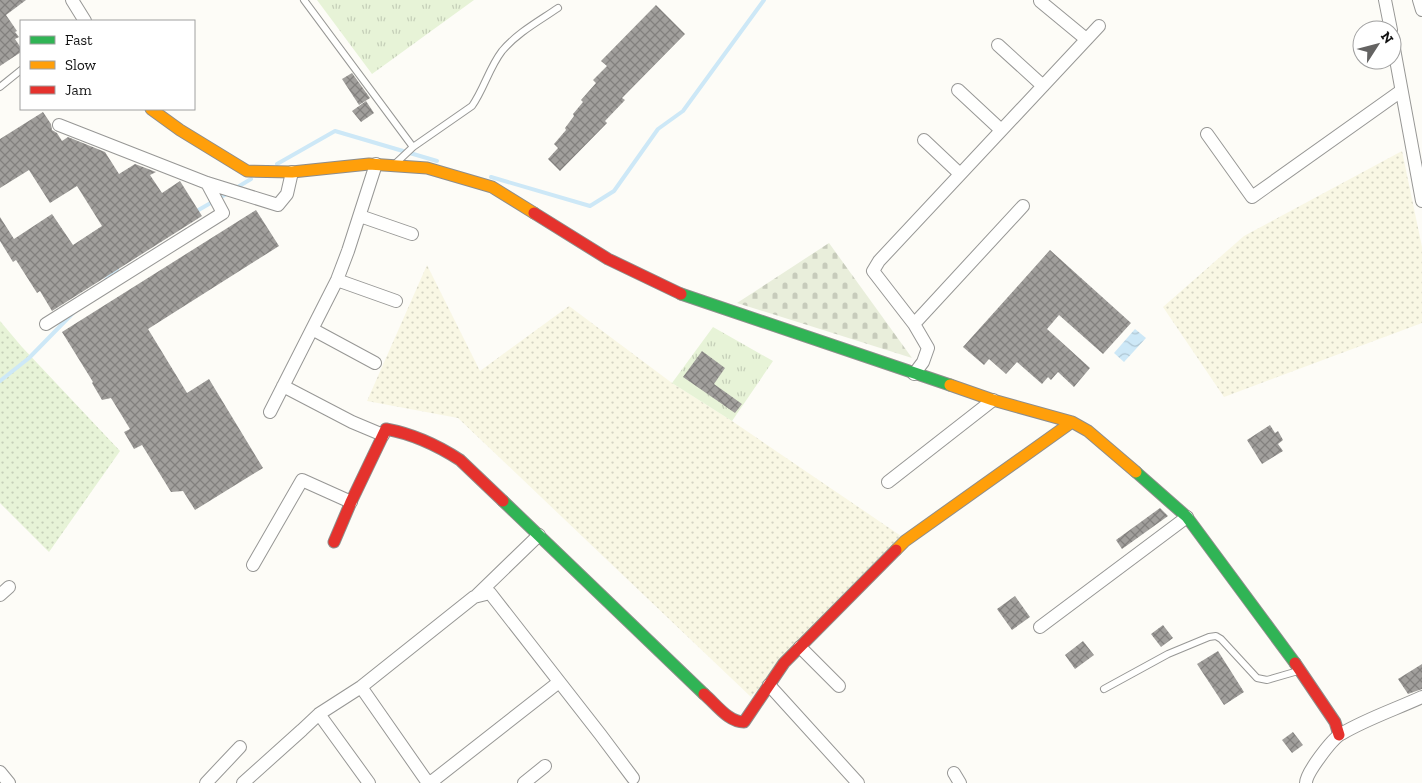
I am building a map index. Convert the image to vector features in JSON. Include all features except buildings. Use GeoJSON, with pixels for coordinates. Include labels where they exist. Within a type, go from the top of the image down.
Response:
{"type":"FeatureCollection","features":[{"type":"Feature","properties":{"kind":"street"},"geometry":{"type":"LineString","coordinates":[[72,0],[82,20]]}},
{"type":"Feature","properties":{"kind":"street"},"geometry":{"type":"LineString","coordinates":[[1385,0],[1389,20]]}},
{"type":"Feature","properties":{"kind":"street"},"geometry":{"type":"LineString","coordinates":[[1419,0],[1422,10]]}},
{"type":"Feature","properties":{"kind":"street"},"geometry":{"type":"LineString","coordinates":[[1040,1],[1086,40]]}},
{"type":"Feature","properties":{"kind":"street"},"geometry":{"type":"LineString","coordinates":[[914,374],[923,362],[928,348],[914,324],[873,270],[879,261],[1099,26]]}},
{"type":"Feature","properties":{"kind":"street"},"geometry":{"type":"LineString","coordinates":[[998,45],[1042,86]]}},
{"type":"Feature","properties":{"kind":"street"},"geometry":{"type":"LineString","coordinates":[[1397,70],[1422,201]]}},
{"type":"Feature","properties":{"kind":"street"},"geometry":{"type":"LineString","coordinates":[[958,90],[1001,130]]}},
{"type":"Feature","properties":{"kind":"street"},"geometry":{"type":"LineString","coordinates":[[1206,134],[1252,197],[1401,91]]}},
{"type":"Feature","properties":{"kind":"street"},"geometry":{"type":"LineString","coordinates":[[152,110],[180,130],[248,171],[292,172],[376,164],[427,168],[492,187],[608,259],[686,297],[992,400],[1072,422],[1088,431],[1187,517],[1300,670],[1335,722],[1339,735]]}},
{"type":"Feature","properties":{"kind":"street"},"geometry":{"type":"LineString","coordinates":[[60,125],[207,184],[278,205],[287,194],[292,172]]}},
{"type":"Feature","properties":{"kind":"street"},"geometry":{"type":"LineString","coordinates":[[924,140],[960,174]]}},
{"type":"Feature","properties":{"kind":"street"},"geometry":{"type":"LineString","coordinates":[[270,412],[337,280],[376,164]]}},
{"type":"Feature","properties":{"kind":"street"},"geometry":{"type":"LineString","coordinates":[[46,324],[223,213],[207,184]]}},
{"type":"Feature","properties":{"kind":"street"},"geometry":{"type":"LineString","coordinates":[[914,324],[1022,206]]}},
{"type":"Feature","properties":{"kind":"street"},"geometry":{"type":"LineString","coordinates":[[360,216],[412,234]]}},
{"type":"Feature","properties":{"kind":"street"},"geometry":{"type":"LineString","coordinates":[[337,280],[396,301]]}},
{"type":"Feature","properties":{"kind":"street"},"geometry":{"type":"LineString","coordinates":[[312,329],[375,362]]}},
{"type":"Feature","properties":{"kind":"street"},"geometry":{"type":"LineString","coordinates":[[283,386],[352,422],[383,435]]}},
{"type":"Feature","properties":{"kind":"street"},"geometry":{"type":"LineString","coordinates":[[888,482],[992,400]]}},
{"type":"Feature","properties":{"kind":"street"},"geometry":{"type":"LineString","coordinates":[[334,542],[386,429],[399,431],[443,448],[460,460],[731,719],[737,722],[744,722],[784,663],[905,541],[1072,422]]}},
{"type":"Feature","properties":{"kind":"street"},"geometry":{"type":"LineString","coordinates":[[253,565],[302,480],[351,502]]}},
{"type":"Feature","properties":{"kind":"street"},"geometry":{"type":"LineString","coordinates":[[1040,627],[1187,517]]}},
{"type":"Feature","properties":{"kind":"street"},"geometry":{"type":"LineString","coordinates":[[244,783],[318,714],[360,687],[474,597],[539,535]]}},
{"type":"Feature","properties":{"kind":"street"},"geometry":{"type":"LineString","coordinates":[[474,597],[490,593],[632,778]]}},
{"type":"Feature","properties":{"kind":"street"},"geometry":{"type":"LineString","coordinates":[[800,647],[839,686]]}},
{"type":"Feature","properties":{"kind":"street"},"geometry":{"type":"LineString","coordinates":[[360,687],[429,783],[559,682]]}},
{"type":"Feature","properties":{"kind":"street"},"geometry":{"type":"LineString","coordinates":[[769,685],[858,783]]}},
{"type":"Feature","properties":{"kind":"street"},"geometry":{"type":"LineString","coordinates":[[1306,783],[1310,770],[1339,735],[1422,697]]}},
{"type":"Feature","properties":{"kind":"street"},"geometry":{"type":"LineString","coordinates":[[318,714],[369,783]]}},
{"type":"Feature","properties":{"kind":"street"},"geometry":{"type":"LineString","coordinates":[[206,783],[240,747]]}},
{"type":"Feature","properties":{"kind":"street"},"geometry":{"type":"LineString","coordinates":[[524,783],[545,766]]}},
{"type":"Feature","properties":{"kind":"street"},"geometry":{"type":"LineString","coordinates":[[0,772],[9,783]]}},
{"type":"Feature","properties":{"kind":"lane"},"geometry":{"type":"LineString","coordinates":[[304,0],[413,147]]}},
{"type":"Feature","properties":{"kind":"lane"},"geometry":{"type":"LineString","coordinates":[[393,166],[413,147],[472,106],[479,97],[488,74],[502,51],[518,36],[558,8]]}},
{"type":"Feature","properties":{"kind":"lane"},"geometry":{"type":"LineString","coordinates":[[0,87],[20,71]]}},
{"type":"Feature","properties":{"kind":"lane"},"geometry":{"type":"LineString","coordinates":[[1104,690],[1168,654],[1209,637],[1216,636],[1258,678],[1267,680],[1300,670]]}},
{"type":"Feature","properties":{"kind":"shaded area"},"geometry":{"type":"Polygon","coordinates":[[[1402,151],[1422,247],[1422,323],[1224,397],[1163,307],[1244,236],[1402,151]]]}},
{"type":"Feature","properties":{"kind":"shaded area"},"geometry":{"type":"Polygon","coordinates":[[[427,265],[480,371],[569,306],[672,383],[732,421],[901,536],[751,697],[458,418],[367,401],[427,265]]]}},
{"type":"Feature","properties":{"kind":"green space"},"geometry":{"type":"Polygon","coordinates":[[[317,0],[474,0],[372,74],[317,0]]]}},
{"type":"Feature","properties":{"kind":"green space"},"geometry":{"type":"Polygon","coordinates":[[[829,243],[912,358],[737,303],[829,243]]]}},
{"type":"Feature","properties":{"kind":"green space"},"geometry":{"type":"Polygon","coordinates":[[[0,321],[120,451],[49,552],[0,503],[0,321]]]}},
{"type":"Feature","properties":{"kind":"green space"},"geometry":{"type":"Polygon","coordinates":[[[713,327],[773,361],[732,421],[672,383],[713,327]]]}},
{"type":"Feature","properties":{"kind":"water"},"geometry":{"type":"Polygon","coordinates":[[[1135,329],[1146,338],[1124,362],[1114,353],[1135,329]]]}},
{"type":"Feature","properties":{"kind":"waterway"},"geometry":{"type":"LineString","coordinates":[[491,177],[590,206],[614,191],[658,129],[683,111],[764,0]]}},
{"type":"Feature","properties":{"kind":"waterway"},"geometry":{"type":"LineString","coordinates":[[277,164],[335,131],[437,161]]}},
{"type":"Feature","properties":{"kind":"waterway"},"geometry":{"type":"LineString","coordinates":[[236,188],[251,179]]}},
{"type":"Feature","properties":{"kind":"waterway"},"geometry":{"type":"LineString","coordinates":[[195,212],[228,193]]}},
{"type":"Feature","properties":{"kind":"waterway"},"geometry":{"type":"LineString","coordinates":[[106,280],[117,269]]}},
{"type":"Feature","properties":{"kind":"waterway"},"geometry":{"type":"LineString","coordinates":[[0,381],[29,358],[73,313]]}},
{"type":"Feature","properties":{"kind":"traffic: fast"},"geometry":{"type":"LineString","coordinates":[[681,294],[950,385]]}},
{"type":"Feature","properties":{"kind":"traffic: fast"},"geometry":{"type":"LineString","coordinates":[[1136,472],[1187,517],[1295,663]]}},
{"type":"Feature","properties":{"kind":"traffic: fast"},"geometry":{"type":"LineString","coordinates":[[503,501],[704,694]]}},
{"type":"Feature","properties":{"kind":"traffic: slow"},"geometry":{"type":"LineString","coordinates":[[152,110],[180,130],[247,171],[292,172],[369,164],[427,168],[492,187],[534,213]]}},
{"type":"Feature","properties":{"kind":"traffic: slow"},"geometry":{"type":"LineString","coordinates":[[950,385],[993,400],[1072,422],[1088,431],[1136,472]]}},
{"type":"Feature","properties":{"kind":"traffic: slow"},"geometry":{"type":"LineString","coordinates":[[896,550],[905,541],[1072,422]]}},
{"type":"Feature","properties":{"kind":"traffic: jam"},"geometry":{"type":"LineString","coordinates":[[534,213],[608,259],[681,294]]}},
{"type":"Feature","properties":{"kind":"traffic: jam"},"geometry":{"type":"LineString","coordinates":[[334,542],[386,429],[415,437],[434,445],[460,460],[503,501]]}},
{"type":"Feature","properties":{"kind":"traffic: jam"},"geometry":{"type":"LineString","coordinates":[[704,694],[727,716],[744,722],[784,663],[896,550]]}},
{"type":"Feature","properties":{"kind":"traffic: jam"},"geometry":{"type":"LineString","coordinates":[[1295,663],[1335,722],[1339,735]]}}]}
